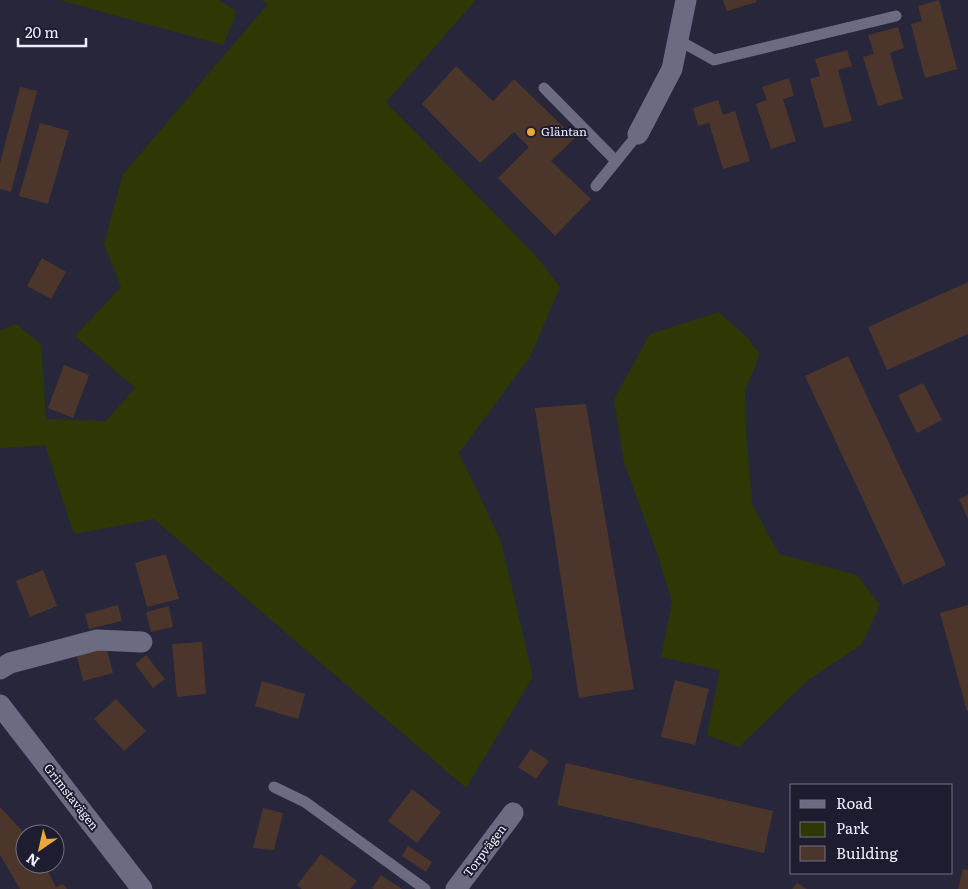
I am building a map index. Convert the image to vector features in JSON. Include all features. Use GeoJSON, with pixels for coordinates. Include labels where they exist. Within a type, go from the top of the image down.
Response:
{"type":"FeatureCollection","features":[{"type":"Feature","properties":{"kind":"street"},"geometry":{"type":"LineString","coordinates":[[638,134],[672,69],[686,0]]}},
{"type":"Feature","properties":{"kind":"street"},"geometry":{"type":"LineString","coordinates":[[0,669],[10,663],[97,640],[142,642]]}},
{"type":"Feature","properties":{"kind":"street","name":"Grimstavägen"},"geometry":{"type":"LineString","coordinates":[[0,705],[142,889]]}},
{"type":"Feature","properties":{"kind":"street","name":"Torpvägen"},"geometry":{"type":"LineString","coordinates":[[456,889],[513,813]]}},
{"type":"Feature","properties":{"kind":"lane"},"geometry":{"type":"LineString","coordinates":[[678,40],[714,60],[896,16]]}},
{"type":"Feature","properties":{"kind":"lane"},"geometry":{"type":"LineString","coordinates":[[544,88],[616,161]]}},
{"type":"Feature","properties":{"kind":"lane"},"geometry":{"type":"LineString","coordinates":[[596,186],[638,134]]}},
{"type":"Feature","properties":{"kind":"lane"},"geometry":{"type":"LineString","coordinates":[[274,787],[305,802],[425,889]]}},
{"type":"Feature","properties":{"kind":"green space"},"geometry":{"type":"Polygon","coordinates":[[[59,0],[219,0],[237,12],[223,45],[59,0]]]}},
{"type":"Feature","properties":{"kind":"green space"},"geometry":{"type":"Polygon","coordinates":[[[261,0],[476,0],[386,102],[537,257],[560,287],[530,357],[459,453],[501,541],[533,677],[466,788],[154,519],[74,534],[45,445],[0,448],[0,331],[16,324],[41,344],[46,419],[106,421],[135,388],[75,336],[121,287],[104,244],[123,174],[268,4],[261,0]]]}},
{"type":"Feature","properties":{"kind":"green space"},"geometry":{"type":"Polygon","coordinates":[[[719,312],[747,337],[760,354],[745,391],[746,432],[752,504],[779,554],[857,575],[880,605],[862,644],[807,681],[739,747],[707,735],[720,670],[661,657],[672,602],[658,556],[624,462],[614,399],[650,334],[719,312]]]}},
{"type":"Feature","properties":{"kind":"building"},"geometry":{"type":"Polygon","coordinates":[[[723,0],[756,0],[757,2],[727,11],[723,0]]]}},
{"type":"Feature","properties":{"kind":"building"},"geometry":{"type":"Polygon","coordinates":[[[939,0],[957,69],[925,78],[911,24],[922,21],[918,6],[939,0]]]}},
{"type":"Feature","properties":{"kind":"building"},"geometry":{"type":"Polygon","coordinates":[[[898,27],[904,48],[890,53],[903,99],[878,106],[863,57],[874,54],[868,35],[898,27]]]}},
{"type":"Feature","properties":{"kind":"building"},"geometry":{"type":"Polygon","coordinates":[[[847,50],[852,66],[838,70],[852,121],[824,128],[810,79],[820,76],[815,59],[847,50]]]}},
{"type":"Feature","properties":{"kind":"building"},"geometry":{"type":"Polygon","coordinates":[[[456,66],[493,101],[514,79],[575,138],[551,161],[591,199],[555,236],[498,178],[529,147],[514,132],[480,163],[422,104],[456,66]]]}},
{"type":"Feature","properties":{"kind":"building"},"geometry":{"type":"Polygon","coordinates":[[[789,78],[794,96],[783,99],[796,141],[771,149],[756,104],[767,100],[762,87],[789,78]]]}},
{"type":"Feature","properties":{"kind":"building"},"geometry":{"type":"Polygon","coordinates":[[[20,87],[37,91],[11,192],[0,189],[0,163],[20,87]]]}},
{"type":"Feature","properties":{"kind":"building"},"geometry":{"type":"Polygon","coordinates":[[[718,100],[723,115],[735,111],[750,161],[723,169],[709,123],[698,126],[693,108],[718,100]]]}},
{"type":"Feature","properties":{"kind":"building"},"geometry":{"type":"Polygon","coordinates":[[[40,123],[69,131],[48,204],[19,196],[40,123]]]}},
{"type":"Feature","properties":{"kind":"building"},"geometry":{"type":"Polygon","coordinates":[[[42,258],[66,272],[51,299],[27,286],[42,258]]]}},
{"type":"Feature","properties":{"kind":"building"},"geometry":{"type":"Polygon","coordinates":[[[968,282],[968,334],[887,370],[868,327],[968,282]]]}},
{"type":"Feature","properties":{"kind":"building"},"geometry":{"type":"Polygon","coordinates":[[[848,356],[946,565],[903,585],[805,376],[848,356]]]}},
{"type":"Feature","properties":{"kind":"building"},"geometry":{"type":"Polygon","coordinates":[[[64,365],[89,375],[73,418],[48,408],[64,365]]]}},
{"type":"Feature","properties":{"kind":"building"},"geometry":{"type":"Polygon","coordinates":[[[923,383],[942,420],[917,433],[898,395],[923,383]]]}},
{"type":"Feature","properties":{"kind":"building"},"geometry":{"type":"Polygon","coordinates":[[[586,404],[634,689],[579,698],[535,408],[586,404]]]}},
{"type":"Feature","properties":{"kind":"building"},"geometry":{"type":"Polygon","coordinates":[[[968,495],[968,519],[959,499],[968,495]]]}},
{"type":"Feature","properties":{"kind":"building"},"geometry":{"type":"Polygon","coordinates":[[[166,554],[179,599],[147,607],[135,563],[166,554]]]}},
{"type":"Feature","properties":{"kind":"building"},"geometry":{"type":"Polygon","coordinates":[[[43,570],[57,606],[30,617],[16,581],[43,570]]]}},
{"type":"Feature","properties":{"kind":"building"},"geometry":{"type":"Polygon","coordinates":[[[118,605],[122,621],[89,629],[85,614],[118,605]]]}},
{"type":"Feature","properties":{"kind":"building"},"geometry":{"type":"Polygon","coordinates":[[[968,605],[968,711],[967,711],[940,613],[968,605]]]}},
{"type":"Feature","properties":{"kind":"building"},"geometry":{"type":"Polygon","coordinates":[[[169,606],[173,627],[151,632],[146,612],[169,606]]]}},
{"type":"Feature","properties":{"kind":"building"},"geometry":{"type":"Polygon","coordinates":[[[202,642],[206,694],[177,697],[172,644],[202,642]]]}},
{"type":"Feature","properties":{"kind":"building"},"geometry":{"type":"Polygon","coordinates":[[[106,646],[113,673],[83,681],[76,653],[106,646]]]}},
{"type":"Feature","properties":{"kind":"building"},"geometry":{"type":"Polygon","coordinates":[[[146,655],[165,679],[153,688],[135,664],[146,655]]]}},
{"type":"Feature","properties":{"kind":"building"},"geometry":{"type":"Polygon","coordinates":[[[675,680],[709,689],[695,745],[661,737],[675,680]]]}},
{"type":"Feature","properties":{"kind":"building"},"geometry":{"type":"Polygon","coordinates":[[[262,681],[305,694],[298,719],[255,706],[262,681]]]}},
{"type":"Feature","properties":{"kind":"building"},"geometry":{"type":"Polygon","coordinates":[[[116,699],[146,731],[124,751],[94,719],[116,699]]]}},
{"type":"Feature","properties":{"kind":"building"},"geometry":{"type":"Polygon","coordinates":[[[531,749],[549,761],[536,779],[518,767],[531,749]]]}},
{"type":"Feature","properties":{"kind":"building"},"geometry":{"type":"Polygon","coordinates":[[[566,763],[773,811],[764,853],[557,805],[566,763]]]}},
{"type":"Feature","properties":{"kind":"building"},"geometry":{"type":"Polygon","coordinates":[[[412,789],[441,812],[417,843],[388,821],[412,789]]]}},
{"type":"Feature","properties":{"kind":"building"},"geometry":{"type":"Polygon","coordinates":[[[0,807],[16,824],[15,874],[49,874],[56,887],[63,884],[67,889],[20,889],[0,855],[0,807]]]}},
{"type":"Feature","properties":{"kind":"building"},"geometry":{"type":"Polygon","coordinates":[[[263,808],[283,813],[274,850],[253,848],[263,808]]]}},
{"type":"Feature","properties":{"kind":"building"},"geometry":{"type":"Polygon","coordinates":[[[408,846],[432,862],[426,872],[402,856],[408,846]]]}},
{"type":"Feature","properties":{"kind":"building"},"geometry":{"type":"Polygon","coordinates":[[[321,854],[357,881],[350,889],[302,889],[297,885],[321,854]]]}},
{"type":"Feature","properties":{"kind":"building"},"geometry":{"type":"Polygon","coordinates":[[[963,869],[968,870],[968,889],[958,889],[963,869]]]}},
{"type":"Feature","properties":{"kind":"building"},"geometry":{"type":"Polygon","coordinates":[[[381,875],[402,889],[372,888],[381,875]]]}},
{"type":"Feature","properties":{"kind":"building"},"geometry":{"type":"Polygon","coordinates":[[[797,883],[807,889],[792,889],[797,883]]]}},
{"type":"Feature","properties":{"kind":"place","name":"Gläntan"},"geometry":{"type":"Point","coordinates":[531,132]}}]}
